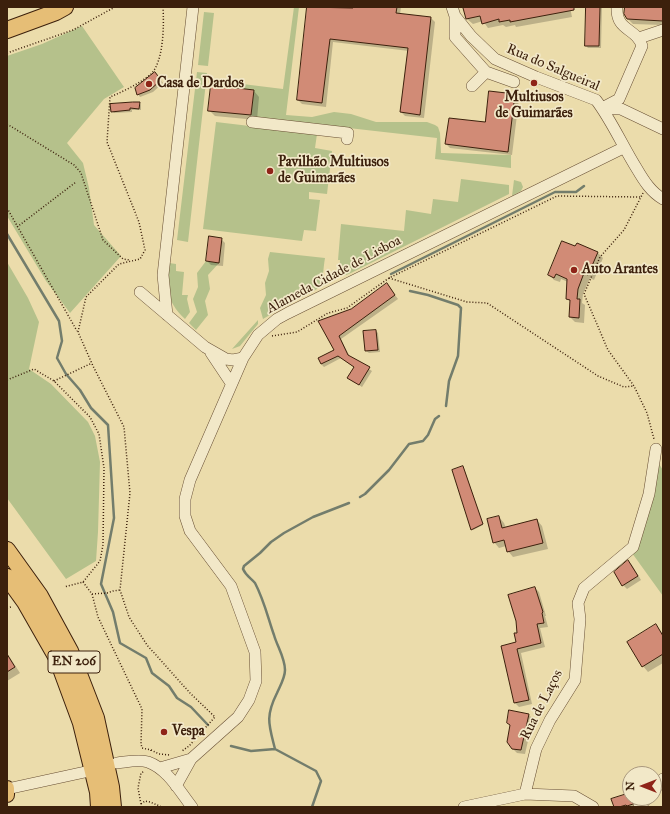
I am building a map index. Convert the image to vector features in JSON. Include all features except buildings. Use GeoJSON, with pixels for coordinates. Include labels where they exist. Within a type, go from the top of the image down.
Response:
{"type":"FeatureCollection","features":[{"type":"Feature","properties":{"kind":"highway"},"geometry":{"type":"LineString","coordinates":[[7,21],[44,7]]}},
{"type":"Feature","properties":{"kind":"highway"},"geometry":{"type":"LineString","coordinates":[[7,30],[56,12],[65,7]]}},
{"type":"Feature","properties":{"kind":"highway","name":"EN 206"},"geometry":{"type":"LineString","coordinates":[[7,550],[40,596],[70,651],[96,718],[111,787],[113,807]]}},
{"type":"Feature","properties":{"kind":"highway","name":"EN 206"},"geometry":{"type":"LineString","coordinates":[[7,576],[25,602],[56,658],[81,723],[98,792],[99,807]]}},
{"type":"Feature","properties":{"kind":"main road"},"geometry":{"type":"LineString","coordinates":[[7,788],[7,795]]}},
{"type":"Feature","properties":{"kind":"street"},"geometry":{"type":"LineString","coordinates":[[167,315],[163,275],[193,7]]}},
{"type":"Feature","properties":{"kind":"street"},"geometry":{"type":"LineString","coordinates":[[602,108],[619,99],[642,46],[639,38],[621,25],[617,7]]}},
{"type":"Feature","properties":{"kind":"street"},"geometry":{"type":"LineString","coordinates":[[453,11],[455,37],[486,72],[514,82]]}},
{"type":"Feature","properties":{"kind":"street","name":"Rua do Salgueiral"},"geometry":{"type":"LineString","coordinates":[[453,11],[471,36],[495,59],[536,77],[596,100],[602,108],[623,148],[648,187],[663,199]]}},
{"type":"Feature","properties":{"kind":"street"},"geometry":{"type":"LineString","coordinates":[[639,38],[663,30]]}},
{"type":"Feature","properties":{"kind":"street"},"geometry":{"type":"LineString","coordinates":[[472,86],[486,72]]}},
{"type":"Feature","properties":{"kind":"street"},"geometry":{"type":"LineString","coordinates":[[602,108],[621,109],[663,130]]}},
{"type":"Feature","properties":{"kind":"street"},"geometry":{"type":"LineString","coordinates":[[252,122],[348,133],[347,139]]}},
{"type":"Feature","properties":{"kind":"street","name":"Alameda Cidade de Lisboa"},"geometry":{"type":"LineString","coordinates":[[176,786],[191,759],[238,717],[249,700],[256,681],[255,652],[231,586],[190,531],[186,516],[185,499],[190,480],[231,383],[243,358],[256,338],[277,319],[288,313],[623,148]]}},
{"type":"Feature","properties":{"kind":"street"},"geometry":{"type":"LineString","coordinates":[[140,292],[205,346],[226,359],[233,360],[243,358]]}},
{"type":"Feature","properties":{"kind":"street"},"geometry":{"type":"LineString","coordinates":[[205,346],[231,383]]}},
{"type":"Feature","properties":{"kind":"street","name":"Rua de Laços"},"geometry":{"type":"LineString","coordinates":[[525,794],[536,750],[550,720],[575,680],[580,619],[578,603],[584,588],[632,547],[649,494],[659,453]]}},
{"type":"Feature","properties":{"kind":"street","name":"Alameda Cidade de Lisboa"},"geometry":{"type":"LineString","coordinates":[[160,768],[191,759]]}},
{"type":"Feature","properties":{"kind":"street"},"geometry":{"type":"LineString","coordinates":[[117,763],[134,761],[148,762],[160,768],[192,807]]}},
{"type":"Feature","properties":{"kind":"street"},"geometry":{"type":"LineString","coordinates":[[7,788],[85,772]]}},
{"type":"Feature","properties":{"kind":"street"},"geometry":{"type":"LineString","coordinates":[[464,807],[525,794],[574,796],[593,807]]}},
{"type":"Feature","properties":{"kind":"path"},"geometry":{"type":"LineString","coordinates":[[7,53],[73,30],[115,7]]}},
{"type":"Feature","properties":{"kind":"path"},"geometry":{"type":"LineString","coordinates":[[78,332],[86,297],[119,264],[140,259],[145,250],[139,222],[107,142],[110,97],[130,88],[152,73],[162,45],[163,7]]}},
{"type":"Feature","properties":{"kind":"path"},"geometry":{"type":"LineString","coordinates":[[7,124],[74,165],[81,173],[103,240],[123,259],[131,260]]}},
{"type":"Feature","properties":{"kind":"path"},"geometry":{"type":"LineString","coordinates":[[17,227],[76,182]]}},
{"type":"Feature","properties":{"kind":"path"},"geometry":{"type":"LineString","coordinates":[[648,187],[640,198],[624,230],[600,257],[584,294],[608,350],[634,386],[647,413],[659,453]]}},
{"type":"Feature","properties":{"kind":"path"},"geometry":{"type":"LineString","coordinates":[[256,338],[297,332],[328,313],[346,308],[389,278],[557,196],[640,198]]}},
{"type":"Feature","properties":{"kind":"path"},"geometry":{"type":"LineString","coordinates":[[7,208],[78,332],[124,427],[130,493],[120,590],[129,617],[147,645],[190,693],[215,717],[189,746],[177,755]]}},
{"type":"Feature","properties":{"kind":"path"},"geometry":{"type":"LineString","coordinates":[[389,278],[467,302],[487,303],[598,376],[624,387],[634,386]]}},
{"type":"Feature","properties":{"kind":"path"},"geometry":{"type":"LineString","coordinates":[[54,381],[92,363]]}},
{"type":"Feature","properties":{"kind":"path"},"geometry":{"type":"LineString","coordinates":[[7,380],[34,369],[54,381],[90,417],[99,434],[104,468],[103,545],[100,562],[83,582],[64,587]]}},
{"type":"Feature","properties":{"kind":"path"},"geometry":{"type":"LineString","coordinates":[[83,582],[92,594],[98,617],[142,709],[142,748],[159,754],[171,755]]}},
{"type":"Feature","properties":{"kind":"path"},"geometry":{"type":"LineString","coordinates":[[92,594],[108,594],[113,591],[120,590]]}},
{"type":"Feature","properties":{"kind":"path"},"geometry":{"type":"LineString","coordinates":[[7,608],[11,607]]}},
{"type":"Feature","properties":{"kind":"path"},"geometry":{"type":"LineString","coordinates":[[150,754],[151,750]]}},
{"type":"Feature","properties":{"kind":"path"},"geometry":{"type":"LineString","coordinates":[[141,807],[138,788],[141,773],[147,770]]}},
{"type":"Feature","properties":{"kind":"path"},"geometry":{"type":"LineString","coordinates":[[141,804],[145,801],[162,807]]}},
{"type":"Feature","properties":{"kind":"green space"},"geometry":{"type":"Polygon","coordinates":[[[294,7],[299,7],[286,115],[312,117],[334,112],[351,114],[376,122],[427,122],[438,127],[440,133],[441,153],[511,155],[511,168],[435,159],[437,138],[251,117],[254,90],[210,85],[210,80],[283,89],[294,7]]]}},
{"type":"Feature","properties":{"kind":"green space"},"geometry":{"type":"Polygon","coordinates":[[[204,12],[214,13],[208,66],[198,65],[204,12]]]}},
{"type":"Feature","properties":{"kind":"green space"},"geometry":{"type":"Polygon","coordinates":[[[82,26],[124,87],[104,99],[67,143],[83,163],[89,188],[94,225],[121,256],[70,313],[46,281],[7,216],[7,56],[42,44],[82,26]]]}},
{"type":"Feature","properties":{"kind":"green space"},"geometry":{"type":"Polygon","coordinates":[[[197,72],[207,73],[188,242],[177,240],[197,72]]]}},
{"type":"Feature","properties":{"kind":"green space","name":"Pavilhão Multiusos de Guimarães"},"geometry":{"type":"Polygon","coordinates":[[[216,122],[317,134],[315,148],[332,151],[327,194],[309,192],[309,199],[320,200],[316,231],[304,230],[302,241],[203,229],[216,122]]]}},
{"type":"Feature","properties":{"kind":"green space"},"geometry":{"type":"Polygon","coordinates":[[[461,179],[509,185],[509,194],[350,274],[344,275],[339,273],[340,260],[338,260],[341,224],[404,231],[406,210],[431,214],[433,199],[458,202],[461,179]]]}},
{"type":"Feature","properties":{"kind":"green space"},"geometry":{"type":"Polygon","coordinates":[[[514,180],[521,182],[523,187],[521,191],[512,196],[514,180]]]}},
{"type":"Feature","properties":{"kind":"green space"},"geometry":{"type":"Polygon","coordinates":[[[270,252],[325,258],[321,283],[317,289],[263,319],[260,308],[266,295],[265,283],[269,271],[268,259],[270,252]]]}},
{"type":"Feature","properties":{"kind":"green space"},"geometry":{"type":"Polygon","coordinates":[[[206,261],[219,263],[208,275],[210,289],[205,301],[208,315],[196,330],[189,323],[197,312],[193,299],[198,287],[197,273],[206,261]]]}},
{"type":"Feature","properties":{"kind":"green space"},"geometry":{"type":"Polygon","coordinates":[[[7,262],[28,298],[39,322],[29,369],[51,384],[88,422],[95,436],[100,462],[96,561],[66,579],[7,498],[7,262]]]}},
{"type":"Feature","properties":{"kind":"green space"},"geometry":{"type":"Polygon","coordinates":[[[169,263],[176,264],[176,271],[184,272],[182,295],[188,295],[187,299],[190,312],[185,319],[174,306],[169,293],[169,263]]]}},
{"type":"Feature","properties":{"kind":"green space"},"geometry":{"type":"Polygon","coordinates":[[[258,320],[258,324],[240,346],[232,349],[258,320]]]}},
{"type":"Feature","properties":{"kind":"green space"},"geometry":{"type":"Polygon","coordinates":[[[659,464],[663,470],[663,596],[632,553],[659,464]]]}},
{"type":"Feature","properties":{"kind":"waterway"},"geometry":{"type":"LineString","coordinates":[[391,274],[555,192],[576,192],[584,186]]}},
{"type":"Feature","properties":{"kind":"waterway"},"geometry":{"type":"LineString","coordinates":[[7,234],[59,321],[62,341],[57,358],[66,374],[80,390],[91,408],[108,425],[114,518],[101,584],[113,612],[120,643],[146,658],[152,673],[169,686],[177,698],[191,707],[208,725]]}},
{"type":"Feature","properties":{"kind":"waterway"},"geometry":{"type":"LineString","coordinates":[[410,291],[428,295],[458,305],[461,308],[458,356],[449,381],[446,406]]}},
{"type":"Feature","properties":{"kind":"waterway"},"geometry":{"type":"LineString","coordinates":[[360,497],[365,494],[389,470],[409,444],[423,441],[428,435],[435,419],[439,416]]}},
{"type":"Feature","properties":{"kind":"waterway"},"geometry":{"type":"LineString","coordinates":[[275,749],[269,721],[273,701],[284,676],[285,666],[258,589],[243,569],[244,566],[271,542],[284,533],[313,517],[349,503]]}},
{"type":"Feature","properties":{"kind":"waterway"},"geometry":{"type":"LineString","coordinates":[[231,746],[251,751],[275,749],[316,771],[321,781],[312,807]]}},
{"type":"Feature","properties":{"kind":"place","name":"Multiusos de Guimarães"},"geometry":{"type":"Point","coordinates":[534,83]}},
{"type":"Feature","properties":{"kind":"place","name":"Casa de Dardos"},"geometry":{"type":"Point","coordinates":[149,84]}},
{"type":"Feature","properties":{"kind":"place","name":"Pavilhão Multiusos de Guimarães"},"geometry":{"type":"Point","coordinates":[270,171]}},
{"type":"Feature","properties":{"kind":"place","name":"Auto Arantes"},"geometry":{"type":"Point","coordinates":[574,270]}},
{"type":"Feature","properties":{"kind":"place","name":"Vespa"},"geometry":{"type":"Point","coordinates":[164,732]}}]}
